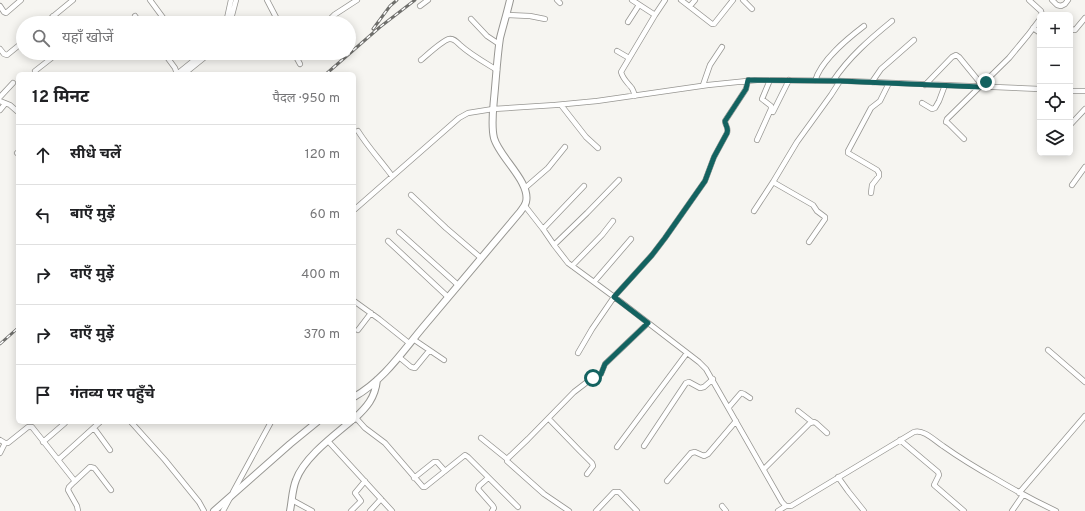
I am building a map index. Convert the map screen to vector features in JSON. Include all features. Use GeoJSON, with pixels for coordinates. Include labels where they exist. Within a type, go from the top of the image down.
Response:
{"type":"FeatureCollection","features":[{"type":"Feature","properties":{"kind":"street"},"geometry":{"type":"LineString","coordinates":[[0,6],[6,13],[21,0]]}},
{"type":"Feature","properties":{"kind":"street"},"geometry":{"type":"LineString","coordinates":[[53,16],[73,0]]}},
{"type":"Feature","properties":{"kind":"street"},"geometry":{"type":"LineString","coordinates":[[150,0],[162,16]]}},
{"type":"Feature","properties":{"kind":"street"},"geometry":{"type":"LineString","coordinates":[[228,16],[231,0]]}},
{"type":"Feature","properties":{"kind":"street"},"geometry":{"type":"LineString","coordinates":[[232,16],[236,0]]}},
{"type":"Feature","properties":{"kind":"street"},"geometry":{"type":"LineString","coordinates":[[267,0],[275,16]]}},
{"type":"Feature","properties":{"kind":"street"},"geometry":{"type":"LineString","coordinates":[[334,16],[357,0]]}},
{"type":"Feature","properties":{"kind":"street"},"geometry":{"type":"LineString","coordinates":[[420,6],[428,0]]}},
{"type":"Feature","properties":{"kind":"street"},"geometry":{"type":"LineString","coordinates":[[356,395],[366,390],[399,357],[525,206],[527,196],[525,188],[497,146],[494,139],[493,130],[496,70],[510,0]]}},
{"type":"Feature","properties":{"kind":"street"},"geometry":{"type":"LineString","coordinates":[[632,0],[655,15]]}},
{"type":"Feature","properties":{"kind":"street"},"geometry":{"type":"LineString","coordinates":[[635,96],[632,88],[626,83],[621,72],[665,0]]}},
{"type":"Feature","properties":{"kind":"street"},"geometry":{"type":"LineString","coordinates":[[681,0],[712,24],[714,24],[732,0]]}},
{"type":"Feature","properties":{"kind":"street"},"geometry":{"type":"LineString","coordinates":[[690,6],[695,0]]}},
{"type":"Feature","properties":{"kind":"street"},"geometry":{"type":"LineString","coordinates":[[743,0],[752,9]]}},
{"type":"Feature","properties":{"kind":"street"},"geometry":{"type":"LineString","coordinates":[[1029,0],[1041,12]]}},
{"type":"Feature","properties":{"kind":"street"},"geometry":{"type":"LineString","coordinates":[[1052,0],[1057,5],[1061,6],[1068,0]]}},
{"type":"Feature","properties":{"kind":"street"},"geometry":{"type":"LineString","coordinates":[[628,22],[639,4]]}},
{"type":"Feature","properties":{"kind":"street"},"geometry":{"type":"LineString","coordinates":[[506,14],[545,19]]}},
{"type":"Feature","properties":{"kind":"street"},"geometry":{"type":"LineString","coordinates":[[1073,29],[1075,30],[1085,18]]}},
{"type":"Feature","properties":{"kind":"street"},"geometry":{"type":"LineString","coordinates":[[471,19],[487,36],[500,44]]}},
{"type":"Feature","properties":{"kind":"street"},"geometry":{"type":"LineString","coordinates":[[833,81],[856,52],[892,20]]}},
{"type":"Feature","properties":{"kind":"street"},"geometry":{"type":"LineString","coordinates":[[964,139],[946,122],[947,119],[1009,58],[1037,23]]}},
{"type":"Feature","properties":{"kind":"street"},"geometry":{"type":"LineString","coordinates":[[815,80],[820,69],[838,48],[864,26]]}},
{"type":"Feature","properties":{"kind":"street"},"geometry":{"type":"LineString","coordinates":[[1033,28],[1037,31]]}},
{"type":"Feature","properties":{"kind":"street"},"geometry":{"type":"LineString","coordinates":[[422,60],[442,43],[448,39],[451,39],[455,40],[471,55],[496,70]]}},
{"type":"Feature","properties":{"kind":"street"},"geometry":{"type":"LineString","coordinates":[[872,82],[881,69],[914,40]]}},
{"type":"Feature","properties":{"kind":"street"},"geometry":{"type":"LineString","coordinates":[[703,85],[710,65],[722,47]]}},
{"type":"Feature","properties":{"kind":"street"},"geometry":{"type":"LineString","coordinates":[[0,49],[7,55],[16,48]]}},
{"type":"Feature","properties":{"kind":"street"},"geometry":{"type":"LineString","coordinates":[[617,51],[630,58]]}},
{"type":"Feature","properties":{"kind":"street"},"geometry":{"type":"LineString","coordinates":[[925,84],[952,57],[956,55],[981,86]]}},
{"type":"Feature","properties":{"kind":"street"},"geometry":{"type":"LineString","coordinates":[[34,71],[49,60]]}},
{"type":"Feature","properties":{"kind":"street"},"geometry":{"type":"LineString","coordinates":[[169,60],[176,72]]}},
{"type":"Feature","properties":{"kind":"street"},"geometry":{"type":"LineString","coordinates":[[179,72],[194,60]]}},
{"type":"Feature","properties":{"kind":"street"},"geometry":{"type":"LineString","coordinates":[[186,72],[201,60]]}},
{"type":"Feature","properties":{"kind":"street"},"geometry":{"type":"LineString","coordinates":[[298,60],[300,64]]}},
{"type":"Feature","properties":{"kind":"street"},"geometry":{"type":"LineString","coordinates":[[356,208],[432,140],[464,115],[493,108],[597,102],[703,85],[748,80],[815,80],[1037,89]]}},
{"type":"Feature","properties":{"kind":"street"},"geometry":{"type":"LineString","coordinates":[[578,353],[614,297],[652,255],[705,181],[714,157],[728,131],[725,121],[746,89],[748,80]]}},
{"type":"Feature","properties":{"kind":"street"},"geometry":{"type":"LineString","coordinates":[[758,140],[771,109],[771,106],[762,99],[770,80]]}},
{"type":"Feature","properties":{"kind":"street"},"geometry":{"type":"LineString","coordinates":[[773,112],[789,80]]}},
{"type":"Feature","properties":{"kind":"street"},"geometry":{"type":"LineString","coordinates":[[754,212],[797,142],[840,81]]}},
{"type":"Feature","properties":{"kind":"street"},"geometry":{"type":"LineString","coordinates":[[0,97],[13,83]]}},
{"type":"Feature","properties":{"kind":"street"},"geometry":{"type":"LineString","coordinates":[[871,193],[872,185],[879,176],[878,172],[852,156],[848,153],[848,151],[871,108],[880,101],[889,83]]}},
{"type":"Feature","properties":{"kind":"street"},"geometry":{"type":"LineString","coordinates":[[922,103],[932,109],[935,108],[945,85]]}},
{"type":"Feature","properties":{"kind":"street"},"geometry":{"type":"LineString","coordinates":[[1073,91],[1085,91]]}},
{"type":"Feature","properties":{"kind":"street"},"geometry":{"type":"LineString","coordinates":[[0,101],[16,110]]}},
{"type":"Feature","properties":{"kind":"street"},"geometry":{"type":"LineString","coordinates":[[0,110],[5,104]]}},
{"type":"Feature","properties":{"kind":"street"},"geometry":{"type":"LineString","coordinates":[[561,105],[586,137],[598,148]]}},
{"type":"Feature","properties":{"kind":"street"},"geometry":{"type":"LineString","coordinates":[[1073,122],[1085,109]]}},
{"type":"Feature","properties":{"kind":"street"},"geometry":{"type":"LineString","coordinates":[[358,131],[392,176]]}},
{"type":"Feature","properties":{"kind":"street"},"geometry":{"type":"LineString","coordinates":[[525,188],[548,168],[565,147]]}},
{"type":"Feature","properties":{"kind":"street"},"geometry":{"type":"LineString","coordinates":[[1072,184],[1085,167]]}},
{"type":"Feature","properties":{"kind":"street"},"geometry":{"type":"LineString","coordinates":[[554,245],[619,180]]}},
{"type":"Feature","properties":{"kind":"street"},"geometry":{"type":"LineString","coordinates":[[773,182],[813,205],[816,210],[825,217],[809,242]]}},
{"type":"Feature","properties":{"kind":"street"},"geometry":{"type":"LineString","coordinates":[[542,229],[584,186]]}},
{"type":"Feature","properties":{"kind":"street"},"geometry":{"type":"LineString","coordinates":[[411,195],[481,258]]}},
{"type":"Feature","properties":{"kind":"street"},"geometry":{"type":"LineString","coordinates":[[525,206],[554,245],[572,266],[706,369],[782,502],[795,511]]}},
{"type":"Feature","properties":{"kind":"street"},"geometry":{"type":"LineString","coordinates":[[572,266],[598,240],[613,221]]}},
{"type":"Feature","properties":{"kind":"street"},"geometry":{"type":"LineString","coordinates":[[399,232],[458,285]]}},
{"type":"Feature","properties":{"kind":"street"},"geometry":{"type":"LineString","coordinates":[[594,282],[631,239]]}},
{"type":"Feature","properties":{"kind":"street"},"geometry":{"type":"LineString","coordinates":[[388,241],[448,297]]}},
{"type":"Feature","properties":{"kind":"street"},"geometry":{"type":"LineString","coordinates":[[356,303],[411,341],[444,360]]}},
{"type":"Feature","properties":{"kind":"street"},"geometry":{"type":"LineString","coordinates":[[358,330],[371,313]]}},
{"type":"Feature","properties":{"kind":"street"},"geometry":{"type":"LineString","coordinates":[[507,460],[574,392],[591,379],[601,374],[605,364],[648,323]]}},
{"type":"Feature","properties":{"kind":"street"},"geometry":{"type":"LineString","coordinates":[[1048,350],[1085,382]]}},
{"type":"Feature","properties":{"kind":"street"},"geometry":{"type":"LineString","coordinates":[[399,357],[415,368],[429,351]]}},
{"type":"Feature","properties":{"kind":"street"},"geometry":{"type":"LineString","coordinates":[[617,447],[687,353]]}},
{"type":"Feature","properties":{"kind":"street"},"geometry":{"type":"LineString","coordinates":[[644,446],[686,383],[689,382],[700,388],[704,387],[713,379]]}},
{"type":"Feature","properties":{"kind":"street"},"geometry":{"type":"LineString","coordinates":[[356,417],[371,402],[377,380]]}},
{"type":"Feature","properties":{"kind":"street"},"geometry":{"type":"LineString","coordinates":[[729,407],[741,393],[750,398]]}},
{"type":"Feature","properties":{"kind":"street"},"geometry":{"type":"LineString","coordinates":[[798,412],[812,422],[816,423],[827,433]]}},
{"type":"Feature","properties":{"kind":"street"},"geometry":{"type":"LineString","coordinates":[[1012,511],[1021,494],[1085,416]]}},
{"type":"Feature","properties":{"kind":"street"},"geometry":{"type":"LineString","coordinates":[[549,419],[592,463],[593,466],[587,474]]}},
{"type":"Feature","properties":{"kind":"street"},"geometry":{"type":"LineString","coordinates":[[667,480],[691,453],[695,452],[704,456],[708,454],[736,421]]}},
{"type":"Feature","properties":{"kind":"street"},"geometry":{"type":"LineString","coordinates":[[356,422],[385,443],[423,487],[425,487],[464,455],[468,457],[518,507]]}},
{"type":"Feature","properties":{"kind":"street"},"geometry":{"type":"LineString","coordinates":[[764,470],[812,422]]}},
{"type":"Feature","properties":{"kind":"street"},"geometry":{"type":"LineString","coordinates":[[43,442],[64,424]]}},
{"type":"Feature","properties":{"kind":"street"},"geometry":{"type":"LineString","coordinates":[[58,460],[98,424]]}},
{"type":"Feature","properties":{"kind":"street"},"geometry":{"type":"LineString","coordinates":[[133,424],[165,460],[199,502],[204,511]]}},
{"type":"Feature","properties":{"kind":"street"},"geometry":{"type":"LineString","coordinates":[[223,511],[270,424]]}},
{"type":"Feature","properties":{"kind":"street"},"geometry":{"type":"LineString","coordinates":[[214,511],[315,424]]}},
{"type":"Feature","properties":{"kind":"street"},"geometry":{"type":"LineString","coordinates":[[290,511],[295,482],[298,475],[307,462],[328,440],[348,424]]}},
{"type":"Feature","properties":{"kind":"street"},"geometry":{"type":"LineString","coordinates":[[0,440],[6,444],[22,430],[29,426],[32,427],[74,480],[74,482]]}},
{"type":"Feature","properties":{"kind":"street"},"geometry":{"type":"LineString","coordinates":[[94,428],[110,450]]}},
{"type":"Feature","properties":{"kind":"street"},"geometry":{"type":"LineString","coordinates":[[778,511],[917,431],[922,432],[962,459],[1021,494],[1056,511]]}},
{"type":"Feature","properties":{"kind":"street"},"geometry":{"type":"LineString","coordinates":[[481,438],[544,494],[569,511]]}},
{"type":"Feature","properties":{"kind":"street"},"geometry":{"type":"LineString","coordinates":[[328,440],[392,511]]}},
{"type":"Feature","properties":{"kind":"street"},"geometry":{"type":"LineString","coordinates":[[900,440],[938,472],[939,475],[934,485],[964,511]]}},
{"type":"Feature","properties":{"kind":"street"},"geometry":{"type":"LineString","coordinates":[[0,453],[5,443]]}},
{"type":"Feature","properties":{"kind":"street"},"geometry":{"type":"LineString","coordinates":[[414,478],[434,462],[437,462],[445,471]]}},
{"type":"Feature","properties":{"kind":"street"},"geometry":{"type":"LineString","coordinates":[[78,511],[78,506],[68,490],[69,487],[90,467],[95,469],[111,490]]}},
{"type":"Feature","properties":{"kind":"street"},"geometry":{"type":"LineString","coordinates":[[838,477],[864,511]]}},
{"type":"Feature","properties":{"kind":"street"},"geometry":{"type":"LineString","coordinates":[[488,478],[478,486],[478,489],[493,506],[494,508],[492,511]]}},
{"type":"Feature","properties":{"kind":"street"},"geometry":{"type":"LineString","coordinates":[[351,511],[361,501],[354,493],[365,481]]}},
{"type":"Feature","properties":{"kind":"street"},"geometry":{"type":"LineString","coordinates":[[596,511],[616,491],[619,492],[634,510]]}},
{"type":"Feature","properties":{"kind":"street"},"geometry":{"type":"LineString","coordinates":[[370,511],[381,499]]}},
{"type":"Feature","properties":{"kind":"street"},"geometry":{"type":"LineString","coordinates":[[292,500],[312,511]]}},
{"type":"Feature","properties":{"kind":"street"},"geometry":{"type":"LineString","coordinates":[[722,506],[726,511]]}},
{"type":"Feature","properties":{"kind":"railway"},"geometry":{"type":"LineString","coordinates":[[373,29],[390,6],[397,0]]}},
{"type":"Feature","properties":{"kind":"railway"},"geometry":{"type":"LineString","coordinates":[[356,48],[415,0]]}},
{"type":"Feature","properties":{"kind":"railway"},"geometry":{"type":"LineString","coordinates":[[328,72],[342,60]]}},
{"type":"Feature","properties":{"kind":"railway"},"geometry":{"type":"LineString","coordinates":[[0,344],[16,330]]}},
{"type":"Feature","properties":{"kind":"route"},"geometry":{"type":"LineString","coordinates":[[593,378],[601,374],[605,364],[648,323],[614,297],[652,255],[705,181],[714,157],[728,131],[725,121],[746,89],[748,80],[840,81],[981,87],[986,82]]}}]}
